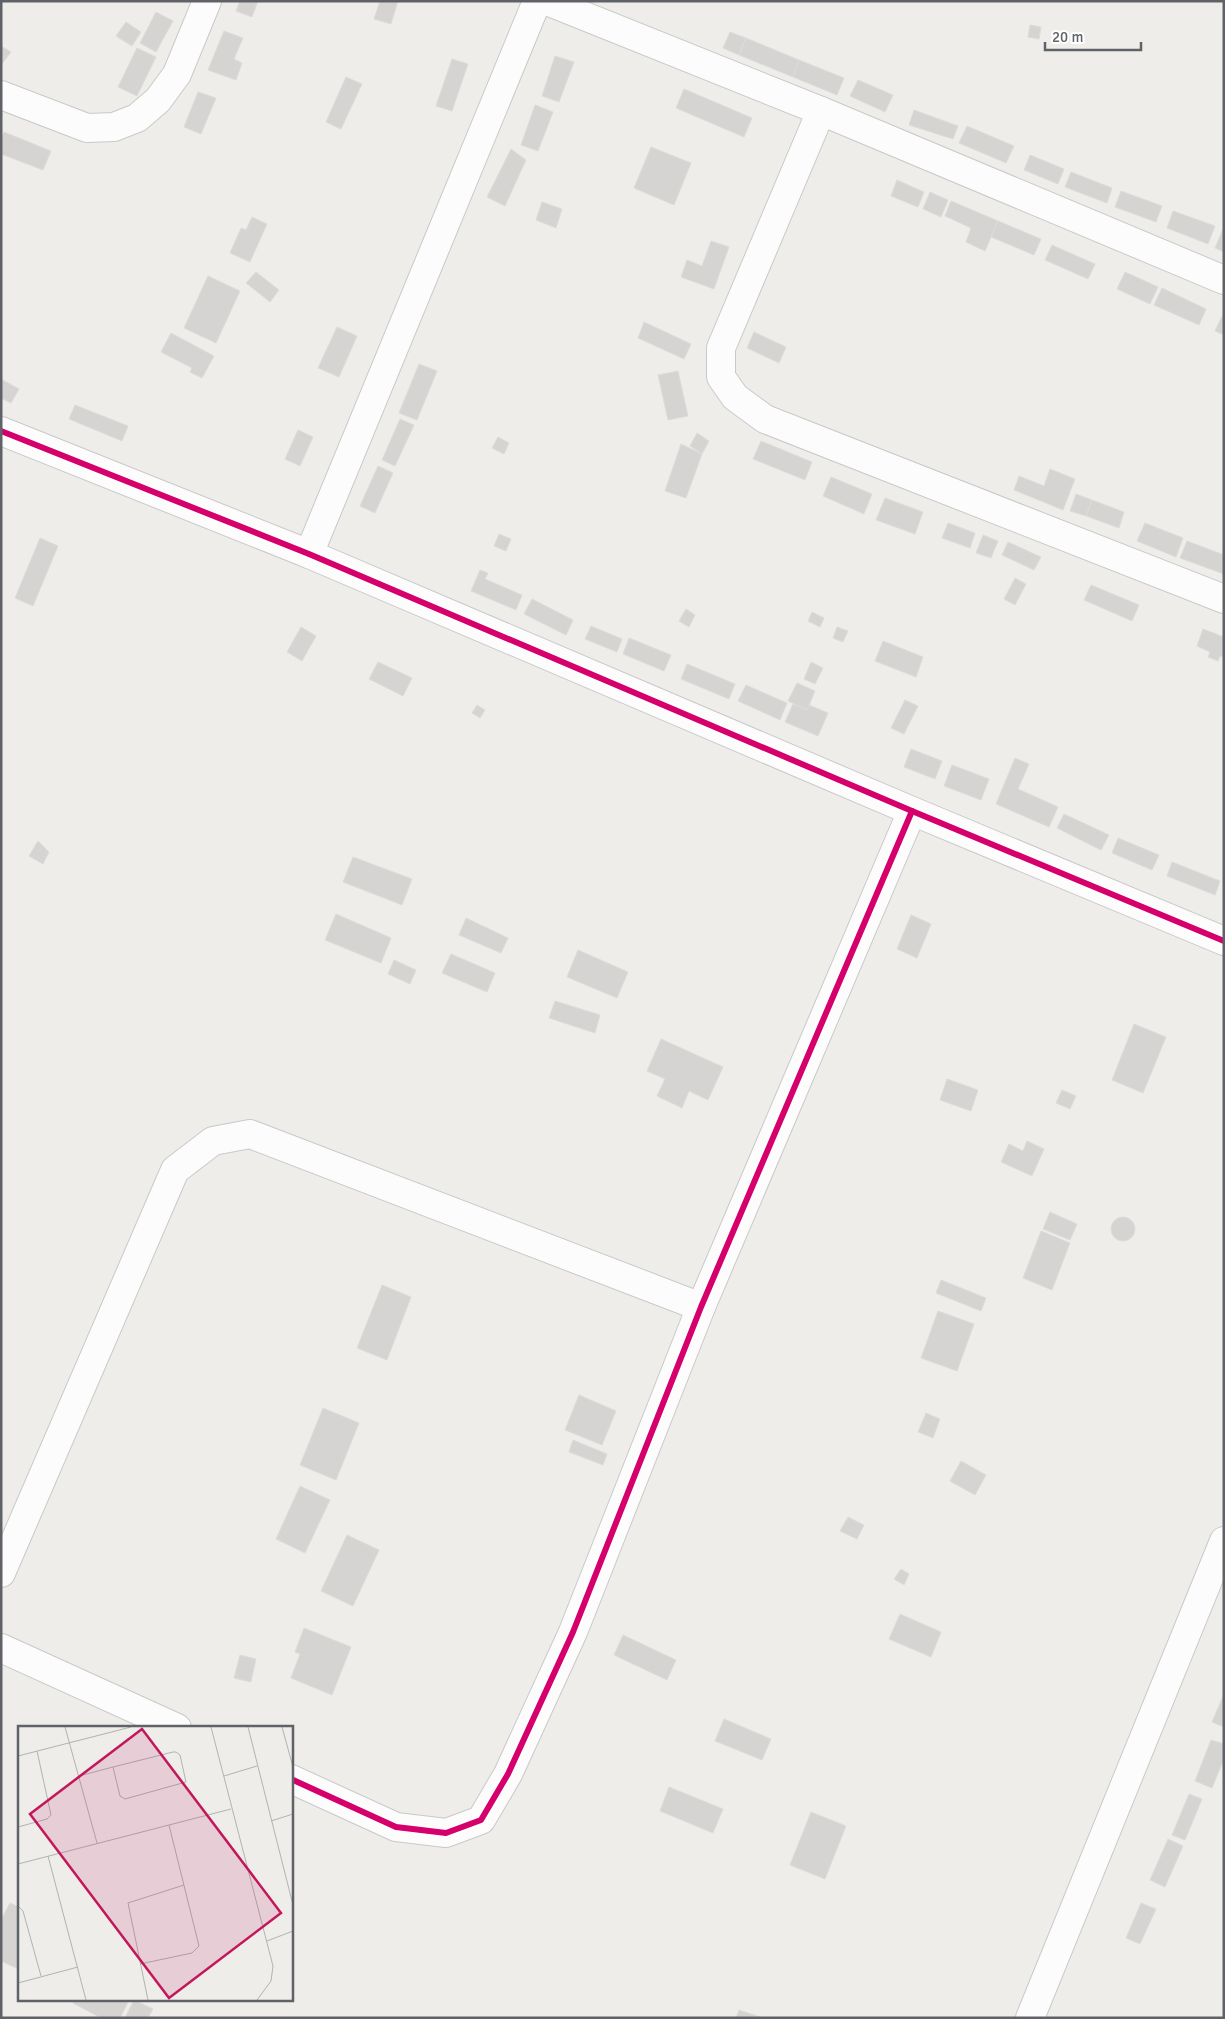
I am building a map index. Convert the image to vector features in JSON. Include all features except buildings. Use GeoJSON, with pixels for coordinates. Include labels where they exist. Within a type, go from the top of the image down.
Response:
{"type":"FeatureCollection","features":[{"type":"Feature","properties":{"kind":"street"},"geometry":{"type":"LineString","coordinates":[[1,95],[87,128],[114,127],[137,118],[158,100],[177,74],[207,1]]}},
{"type":"Feature","properties":{"kind":"street"},"geometry":{"type":"LineString","coordinates":[[309,554],[537,1]]}},
{"type":"Feature","properties":{"kind":"street"},"geometry":{"type":"LineString","coordinates":[[547,1],[821,111],[1224,280]]}},
{"type":"Feature","properties":{"kind":"street"},"geometry":{"type":"LineString","coordinates":[[821,111],[721,348],[721,377],[735,397],[765,419],[1224,599]]}},
{"type":"Feature","properties":{"kind":"street"},"geometry":{"type":"LineString","coordinates":[[1,432],[309,554],[912,811],[1224,941]]}},
{"type":"Feature","properties":{"kind":"street"},"geometry":{"type":"LineString","coordinates":[[292,1779],[396,1827],[446,1833],[481,1820],[508,1774],[573,1632],[701,1307],[912,811]]}},
{"type":"Feature","properties":{"kind":"street"},"geometry":{"type":"LineString","coordinates":[[1,1573],[175,1170],[213,1141],[250,1134],[701,1307]]}},
{"type":"Feature","properties":{"kind":"street"},"geometry":{"type":"LineString","coordinates":[[1030,2018],[1224,1541]]}},
{"type":"Feature","properties":{"kind":"street"},"geometry":{"type":"LineString","coordinates":[[1,1648],[173,1726]]}},
{"type":"Feature","properties":{"kind":"cycle path"},"geometry":{"type":"LineString","coordinates":[[1,431],[309,554],[912,811],[1224,941]]}},
{"type":"Feature","properties":{"kind":"cycle path"},"geometry":{"type":"LineString","coordinates":[[292,1779],[396,1827],[446,1833],[481,1820],[508,1774],[573,1632],[701,1307],[912,811]]}}]}
